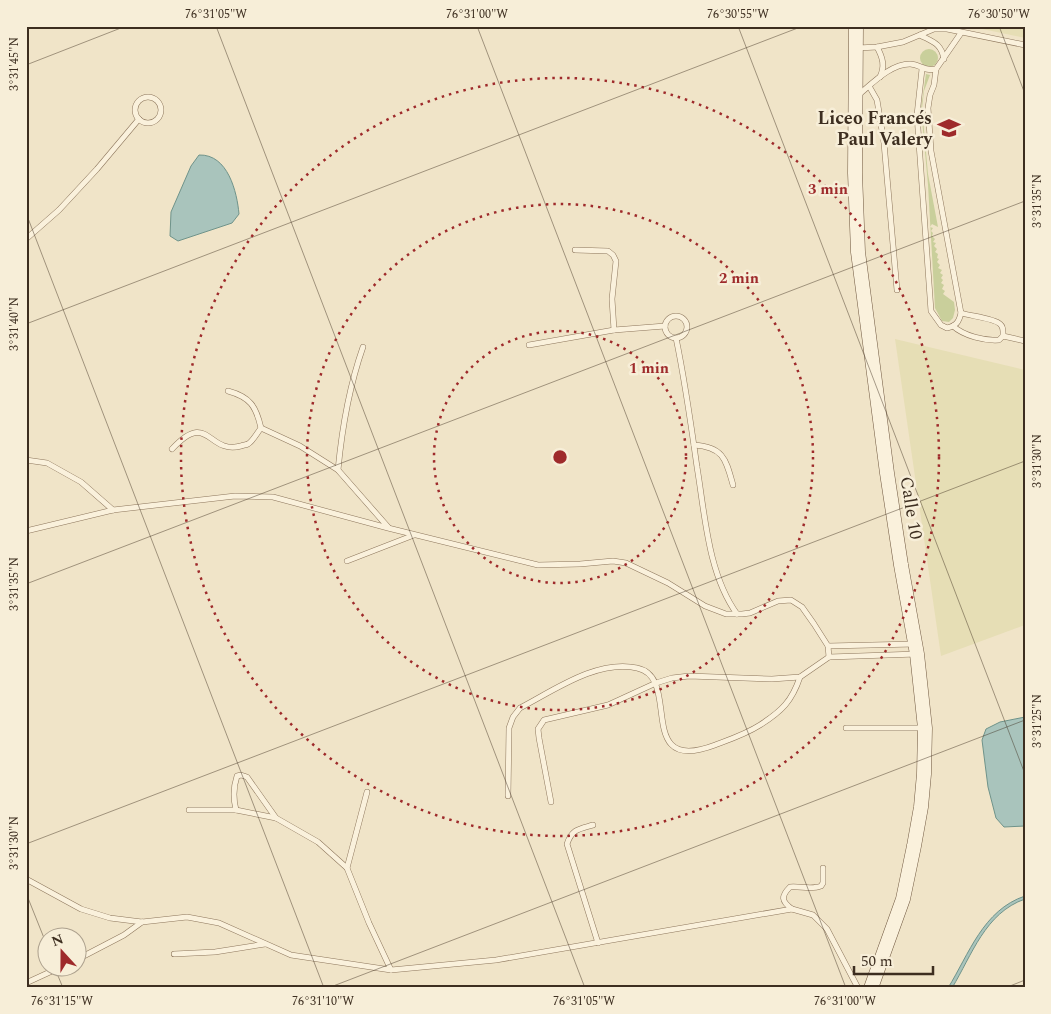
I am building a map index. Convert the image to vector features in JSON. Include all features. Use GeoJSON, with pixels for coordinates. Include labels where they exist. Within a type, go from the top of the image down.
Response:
{"type":"FeatureCollection","features":[{"type":"Feature","properties":{"kind":"main road","name":"Calle 10"},"geometry":{"type":"LineString","coordinates":[[856,26],[858,252],[887,473],[916,649],[925,728],[922,791],[914,846],[903,899],[871,988]]}},
{"type":"Feature","properties":{"kind":"lane"},"geometry":{"type":"LineString","coordinates":[[856,48],[877,47],[903,42],[934,29],[947,29],[1025,45]]}},
{"type":"Feature","properties":{"kind":"lane"},"geometry":{"type":"LineString","coordinates":[[922,68],[917,115],[931,311],[941,325],[947,328],[959,321],[961,313],[931,151],[928,108],[936,69],[961,32]]}},
{"type":"Feature","properties":{"kind":"lane"},"geometry":{"type":"LineString","coordinates":[[920,35],[940,46],[944,59]]}},
{"type":"Feature","properties":{"kind":"lane"},"geometry":{"type":"LineString","coordinates":[[877,47],[884,62],[880,78]]}},
{"type":"Feature","properties":{"kind":"lane"},"geometry":{"type":"LineString","coordinates":[[856,96],[893,68],[912,64],[930,70],[936,69]]}},
{"type":"Feature","properties":{"kind":"lane"},"geometry":{"type":"LineString","coordinates":[[869,86],[877,100],[881,126],[897,290]]}},
{"type":"Feature","properties":{"kind":"lane"},"geometry":{"type":"LineString","coordinates":[[150,96],[158,100],[162,109],[159,118],[152,123],[139,119],[135,111],[137,102],[150,96]]}},
{"type":"Feature","properties":{"kind":"lane"},"geometry":{"type":"LineString","coordinates":[[26,239],[59,210],[139,119]]}},
{"type":"Feature","properties":{"kind":"lane"},"geometry":{"type":"LineString","coordinates":[[575,250],[608,251],[616,261],[612,299],[614,330]]}},
{"type":"Feature","properties":{"kind":"lane"},"geometry":{"type":"LineString","coordinates":[[953,326],[960,332],[984,339],[999,340],[1003,336],[1004,330],[1001,325],[993,321],[961,313]]}},
{"type":"Feature","properties":{"kind":"lane"},"geometry":{"type":"LineString","coordinates":[[674,316],[684,319],[687,324],[686,332],[676,338],[667,333],[665,326],[668,318],[674,316]]}},
{"type":"Feature","properties":{"kind":"lane"},"geometry":{"type":"LineString","coordinates":[[529,345],[614,330],[665,326]]}},
{"type":"Feature","properties":{"kind":"lane"},"geometry":{"type":"LineString","coordinates":[[1003,336],[1025,341]]}},
{"type":"Feature","properties":{"kind":"lane"},"geometry":{"type":"LineString","coordinates":[[676,338],[687,392],[706,526],[713,558],[726,597],[737,614]]}},
{"type":"Feature","properties":{"kind":"lane"},"geometry":{"type":"LineString","coordinates":[[338,470],[342,433],[353,374],[363,347]]}},
{"type":"Feature","properties":{"kind":"lane"},"geometry":{"type":"LineString","coordinates":[[228,391],[241,394],[250,402],[256,411],[261,428],[300,446],[338,470],[388,528]]}},
{"type":"Feature","properties":{"kind":"lane"},"geometry":{"type":"LineString","coordinates":[[172,449],[183,437],[192,432],[204,433],[218,444],[233,448],[249,444],[261,428]]}},
{"type":"Feature","properties":{"kind":"lane"},"geometry":{"type":"LineString","coordinates":[[694,445],[705,446],[719,452],[726,460],[733,485]]}},
{"type":"Feature","properties":{"kind":"lane"},"geometry":{"type":"LineString","coordinates":[[26,460],[47,463],[81,482],[113,510]]}},
{"type":"Feature","properties":{"kind":"lane"},"geometry":{"type":"LineString","coordinates":[[26,531],[113,510],[235,496],[273,497],[415,535],[538,565],[613,561],[626,563],[715,611],[737,614],[750,612],[784,599],[791,600],[802,607],[828,646],[828,657]]}},
{"type":"Feature","properties":{"kind":"lane"},"geometry":{"type":"LineString","coordinates":[[347,561],[415,535]]}},
{"type":"Feature","properties":{"kind":"lane"},"geometry":{"type":"LineString","coordinates":[[828,646],[916,649]]}},
{"type":"Feature","properties":{"kind":"lane"},"geometry":{"type":"LineString","coordinates":[[552,802],[538,729],[544,720],[608,705],[656,683],[672,678],[689,676],[772,679],[800,677],[828,657],[916,649]]}},
{"type":"Feature","properties":{"kind":"lane"},"geometry":{"type":"LineString","coordinates":[[508,796],[509,728],[513,717],[520,708],[586,673],[615,667],[636,667],[648,672],[656,683],[665,732],[672,746],[687,752],[702,750],[748,733],[778,714],[792,696],[800,677]]}},
{"type":"Feature","properties":{"kind":"lane"},"geometry":{"type":"LineString","coordinates":[[846,728],[925,728]]}},
{"type":"Feature","properties":{"kind":"lane"},"geometry":{"type":"LineString","coordinates":[[236,810],[234,785],[237,776],[241,775],[247,777],[276,818]]}},
{"type":"Feature","properties":{"kind":"lane"},"geometry":{"type":"LineString","coordinates":[[347,868],[367,792]]}},
{"type":"Feature","properties":{"kind":"lane"},"geometry":{"type":"LineString","coordinates":[[189,810],[236,810],[276,818],[318,842],[347,868],[369,923],[391,970]]}},
{"type":"Feature","properties":{"kind":"lane"},"geometry":{"type":"LineString","coordinates":[[593,825],[575,831],[570,835],[568,844],[598,943]]}},
{"type":"Feature","properties":{"kind":"lane"},"geometry":{"type":"LineString","coordinates":[[823,868],[823,883],[821,886],[816,889],[790,886],[784,892],[785,905],[813,915],[827,928],[858,988]]}},
{"type":"Feature","properties":{"kind":"lane"},"geometry":{"type":"LineString","coordinates":[[26,879],[81,909],[110,918],[142,922],[187,917],[219,923],[291,955],[391,970],[496,960],[792,909]]}},
{"type":"Feature","properties":{"kind":"lane"},"geometry":{"type":"LineString","coordinates":[[88,954],[124,935],[142,922]]}},
{"type":"Feature","properties":{"kind":"lane"},"geometry":{"type":"LineString","coordinates":[[174,954],[215,952],[266,944]]}},
{"type":"Feature","properties":{"kind":"lane"},"geometry":{"type":"LineString","coordinates":[[26,984],[42,976]]}},
{"type":"Feature","properties":{"kind":"shaded area"},"geometry":{"type":"Polygon","coordinates":[[[968,26],[1025,26],[1025,38],[968,26]]]}},
{"type":"Feature","properties":{"kind":"shaded area"},"geometry":{"type":"Polygon","coordinates":[[[895,339],[1025,370],[1025,625],[941,656],[895,339]]]}},
{"type":"Feature","properties":{"kind":"green space"},"geometry":{"type":"Polygon","coordinates":[[[929,49],[935,52],[938,58],[935,64],[929,67],[923,64],[920,58],[923,52],[929,49]]]}},
{"type":"Feature","properties":{"kind":"green space"},"geometry":{"type":"Polygon","coordinates":[[[926,74],[930,75],[924,91],[922,108],[928,174],[938,227],[932,224],[930,226],[921,108],[926,74]]]}},
{"type":"Feature","properties":{"kind":"green space"},"geometry":{"type":"Polygon","coordinates":[[[930,227],[933,228],[931,231],[935,239],[933,242],[936,243],[934,246],[937,249],[935,252],[938,254],[937,258],[939,259],[937,262],[940,265],[938,268],[942,270],[940,273],[943,275],[941,283],[944,285],[942,289],[945,291],[943,294],[954,302],[953,318],[949,322],[942,321],[935,308],[930,227]]]}},
{"type":"Feature","properties":{"kind":"water"},"geometry":{"type":"Polygon","coordinates":[[[199,155],[209,156],[224,167],[233,185],[239,214],[232,223],[178,241],[170,236],[171,212],[191,166],[199,155]]]}},
{"type":"Feature","properties":{"kind":"water"},"geometry":{"type":"Polygon","coordinates":[[[1025,717],[1025,826],[1004,827],[996,818],[988,787],[982,740],[986,729],[1000,722],[1025,717]]]}},
{"type":"Feature","properties":{"kind":"water"},"geometry":{"type":"Polygon","coordinates":[[[1025,896],[1025,899],[1011,905],[990,925],[973,949],[952,988],[948,988],[988,922],[1010,903],[1025,896]]]}},
{"type":"Feature","properties":{"kind":"place","name":"Liceo Francés Paul Valery"},"geometry":{"type":"Point","coordinates":[949,128]}}]}
